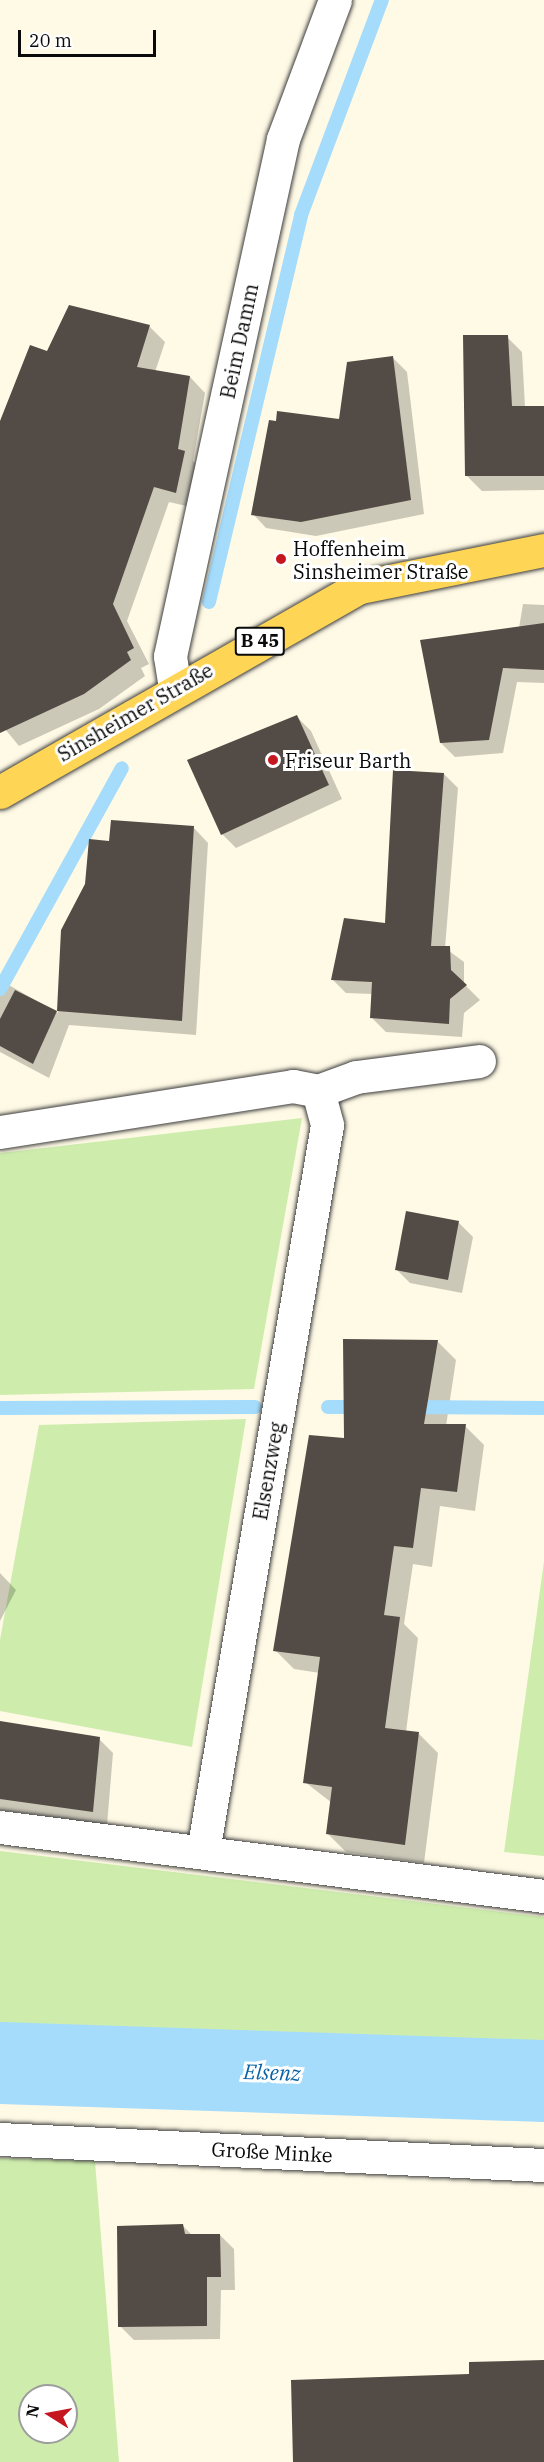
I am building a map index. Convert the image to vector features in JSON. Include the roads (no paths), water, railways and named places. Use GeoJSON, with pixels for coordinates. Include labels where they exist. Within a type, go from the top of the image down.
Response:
{"type":"FeatureCollection","features":[{"type":"Feature","properties":{"kind":"main road","name":"Sinsheimer Straße"},"geometry":{"type":"LineString","coordinates":[[0,792],[175,688],[360,587],[544,550]]}},
{"type":"Feature","properties":{"kind":"street","name":"Beim Damm"},"geometry":{"type":"LineString","coordinates":[[175,688],[170,656],[283,139],[335,0]]}},
{"type":"Feature","properties":{"kind":"street"},"geometry":{"type":"LineString","coordinates":[[0,1132],[293,1086],[318,1091],[356,1077],[479,1061]]}},
{"type":"Feature","properties":{"kind":"street","name":"Elsenzweg"},"geometry":{"type":"LineString","coordinates":[[204,1851],[327,1125],[318,1091]]}},
{"type":"Feature","properties":{"kind":"street"},"geometry":{"type":"LineString","coordinates":[[0,1827],[204,1851],[544,1896]]}},
{"type":"Feature","properties":{"kind":"street","name":"Große Minke"},"geometry":{"type":"LineString","coordinates":[[0,2139],[544,2166]]}},
{"type":"Feature","properties":{"kind":"waterway"},"geometry":{"type":"LineString","coordinates":[[209,602],[301,215],[382,0]]}},
{"type":"Feature","properties":{"kind":"waterway"},"geometry":{"type":"LineString","coordinates":[[0,989],[122,768]]}},
{"type":"Feature","properties":{"kind":"waterway"},"geometry":{"type":"LineString","coordinates":[[0,1408],[255,1407]]}},
{"type":"Feature","properties":{"kind":"waterway"},"geometry":{"type":"LineString","coordinates":[[328,1407],[362,1407]]}},
{"type":"Feature","properties":{"kind":"waterway"},"geometry":{"type":"LineString","coordinates":[[408,1407],[544,1408]]}},
{"type":"Feature","properties":{"kind":"waterway","name":"Elsenz"},"geometry":{"type":"LineString","coordinates":[[0,2063],[544,2081]]}},
{"type":"Feature","properties":{"kind":"place","name":"Hoffenheim Sinsheimer Straße"},"geometry":{"type":"Point","coordinates":[281,559]}},
{"type":"Feature","properties":{"kind":"place","name":"Friseur Barth"},"geometry":{"type":"Point","coordinates":[273,760]}}]}
